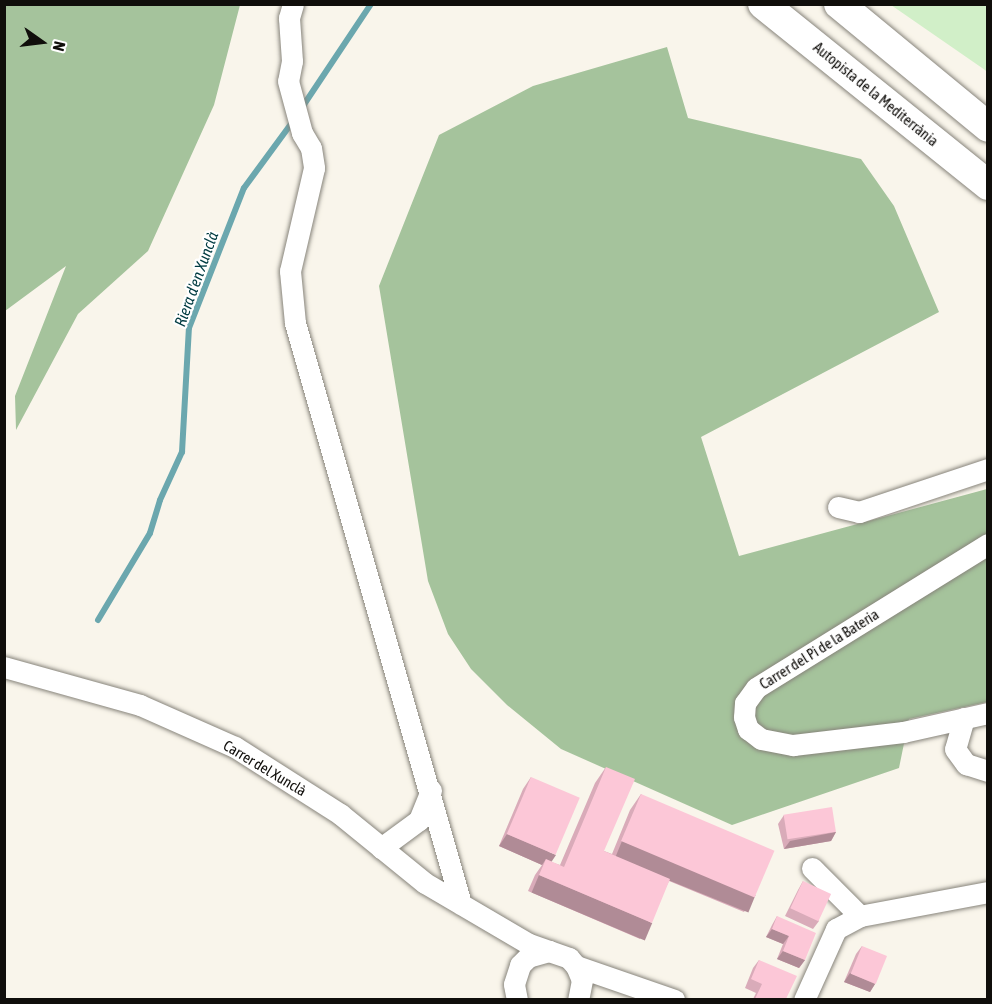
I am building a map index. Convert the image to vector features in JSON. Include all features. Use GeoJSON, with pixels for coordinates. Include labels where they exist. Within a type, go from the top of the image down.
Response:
{"type":"FeatureCollection","features":[{"type":"Feature","properties":{"kind":"highway"},"geometry":{"type":"LineString","coordinates":[[839,4],[987,127]]}},
{"type":"Feature","properties":{"kind":"highway","name":"Autopista de la Mediterrània"},"geometry":{"type":"LineString","coordinates":[[770,9],[987,185]]}},
{"type":"Feature","properties":{"kind":"street"},"geometry":{"type":"LineString","coordinates":[[293,4],[288,81],[302,133],[311,148],[314,168],[290,270],[295,323],[431,790],[461,904]]}},
{"type":"Feature","properties":{"kind":"street"},"geometry":{"type":"LineString","coordinates":[[838,507],[860,512],[987,469]]}},
{"type":"Feature","properties":{"kind":"street","name":"Carrer del Pi de la Bateria"},"geometry":{"type":"LineString","coordinates":[[987,544],[756,688],[744,703],[748,729],[760,739],[793,745],[903,732],[987,713]]}},
{"type":"Feature","properties":{"kind":"street","name":"Carrer del Xunclà"},"geometry":{"type":"LineString","coordinates":[[4,667],[140,705],[235,747],[340,814],[425,883],[528,944],[569,958],[576,966]]}},
{"type":"Feature","properties":{"kind":"street"},"geometry":{"type":"LineString","coordinates":[[964,718],[955,749],[966,764],[987,771]]}},
{"type":"Feature","properties":{"kind":"street"},"geometry":{"type":"LineString","coordinates":[[381,848],[419,820],[431,790]]}},
{"type":"Feature","properties":{"kind":"street"},"geometry":{"type":"LineString","coordinates":[[812,868],[860,916]]}},
{"type":"Feature","properties":{"kind":"street"},"geometry":{"type":"LineString","coordinates":[[804,999],[836,929],[860,916],[987,892]]}},
{"type":"Feature","properties":{"kind":"street"},"geometry":{"type":"LineString","coordinates":[[497,926],[515,974],[517,999]]}},
{"type":"Feature","properties":{"kind":"street"},"geometry":{"type":"LineString","coordinates":[[515,974],[528,957],[549,951]]}},
{"type":"Feature","properties":{"kind":"street"},"geometry":{"type":"LineString","coordinates":[[576,966],[630,982],[674,999]]}},
{"type":"Feature","properties":{"kind":"street"},"geometry":{"type":"LineString","coordinates":[[576,966],[582,980],[580,999]]}},
{"type":"Feature","properties":{"kind":"street"},"geometry":{"type":"LineString","coordinates":[[580,999],[603,988],[630,982]]}},
{"type":"Feature","properties":{"kind":"green space"},"geometry":{"type":"Polygon","coordinates":[[[5,4],[240,5],[214,105],[148,251],[78,314],[16,430],[15,396],[66,266],[5,311],[5,4]]]}},
{"type":"Feature","properties":{"kind":"green space"},"geometry":{"type":"Polygon","coordinates":[[[891,5],[987,5],[987,72],[985,70],[891,5]]]}},
{"type":"Feature","properties":{"kind":"green space"},"geometry":{"type":"Polygon","coordinates":[[[667,47],[688,118],[861,159],[894,206],[939,312],[701,437],[739,556],[987,489],[987,702],[909,719],[899,768],[732,825],[561,749],[507,705],[471,669],[448,634],[428,581],[379,286],[439,135],[533,86],[667,47]]]}},
{"type":"Feature","properties":{"kind":"building"},"geometry":{"type":"Polygon","coordinates":[[[606,767],[635,779],[604,851],[670,879],[652,923],[539,875],[546,859],[564,867],[606,767]]]}},
{"type":"Feature","properties":{"kind":"building"},"geometry":{"type":"Polygon","coordinates":[[[531,777],[580,798],[556,855],[507,834],[531,777]]]}},
{"type":"Feature","properties":{"kind":"building"},"geometry":{"type":"Polygon","coordinates":[[[641,794],[774,851],[755,898],[621,841],[641,794]]]}},
{"type":"Feature","properties":{"kind":"building"},"geometry":{"type":"Polygon","coordinates":[[[832,807],[836,832],[788,839],[784,815],[832,807]]]}},
{"type":"Feature","properties":{"kind":"building"},"geometry":{"type":"Polygon","coordinates":[[[803,881],[831,894],[818,921],[790,908],[803,881]]]}},
{"type":"Feature","properties":{"kind":"building"},"geometry":{"type":"Polygon","coordinates":[[[777,916],[816,933],[805,960],[783,951],[789,936],[772,929],[777,916]]]}},
{"type":"Feature","properties":{"kind":"building"},"geometry":{"type":"Polygon","coordinates":[[[862,946],[887,956],[876,984],[851,974],[862,946]]]}},
{"type":"Feature","properties":{"kind":"building"},"geometry":{"type":"Polygon","coordinates":[[[759,960],[797,976],[786,999],[755,999],[762,984],[751,979],[759,960]]]}},
{"type":"Feature","properties":{"kind":"waterway","name":"Riera d'en Xunclà"},"geometry":{"type":"LineString","coordinates":[[301,109],[371,4]]}},
{"type":"Feature","properties":{"kind":"waterway","name":"Riera d'en Xunclà"},"geometry":{"type":"LineString","coordinates":[[98,620],[150,533],[160,500],[182,452],[189,328],[244,188],[294,120]]}}]}
